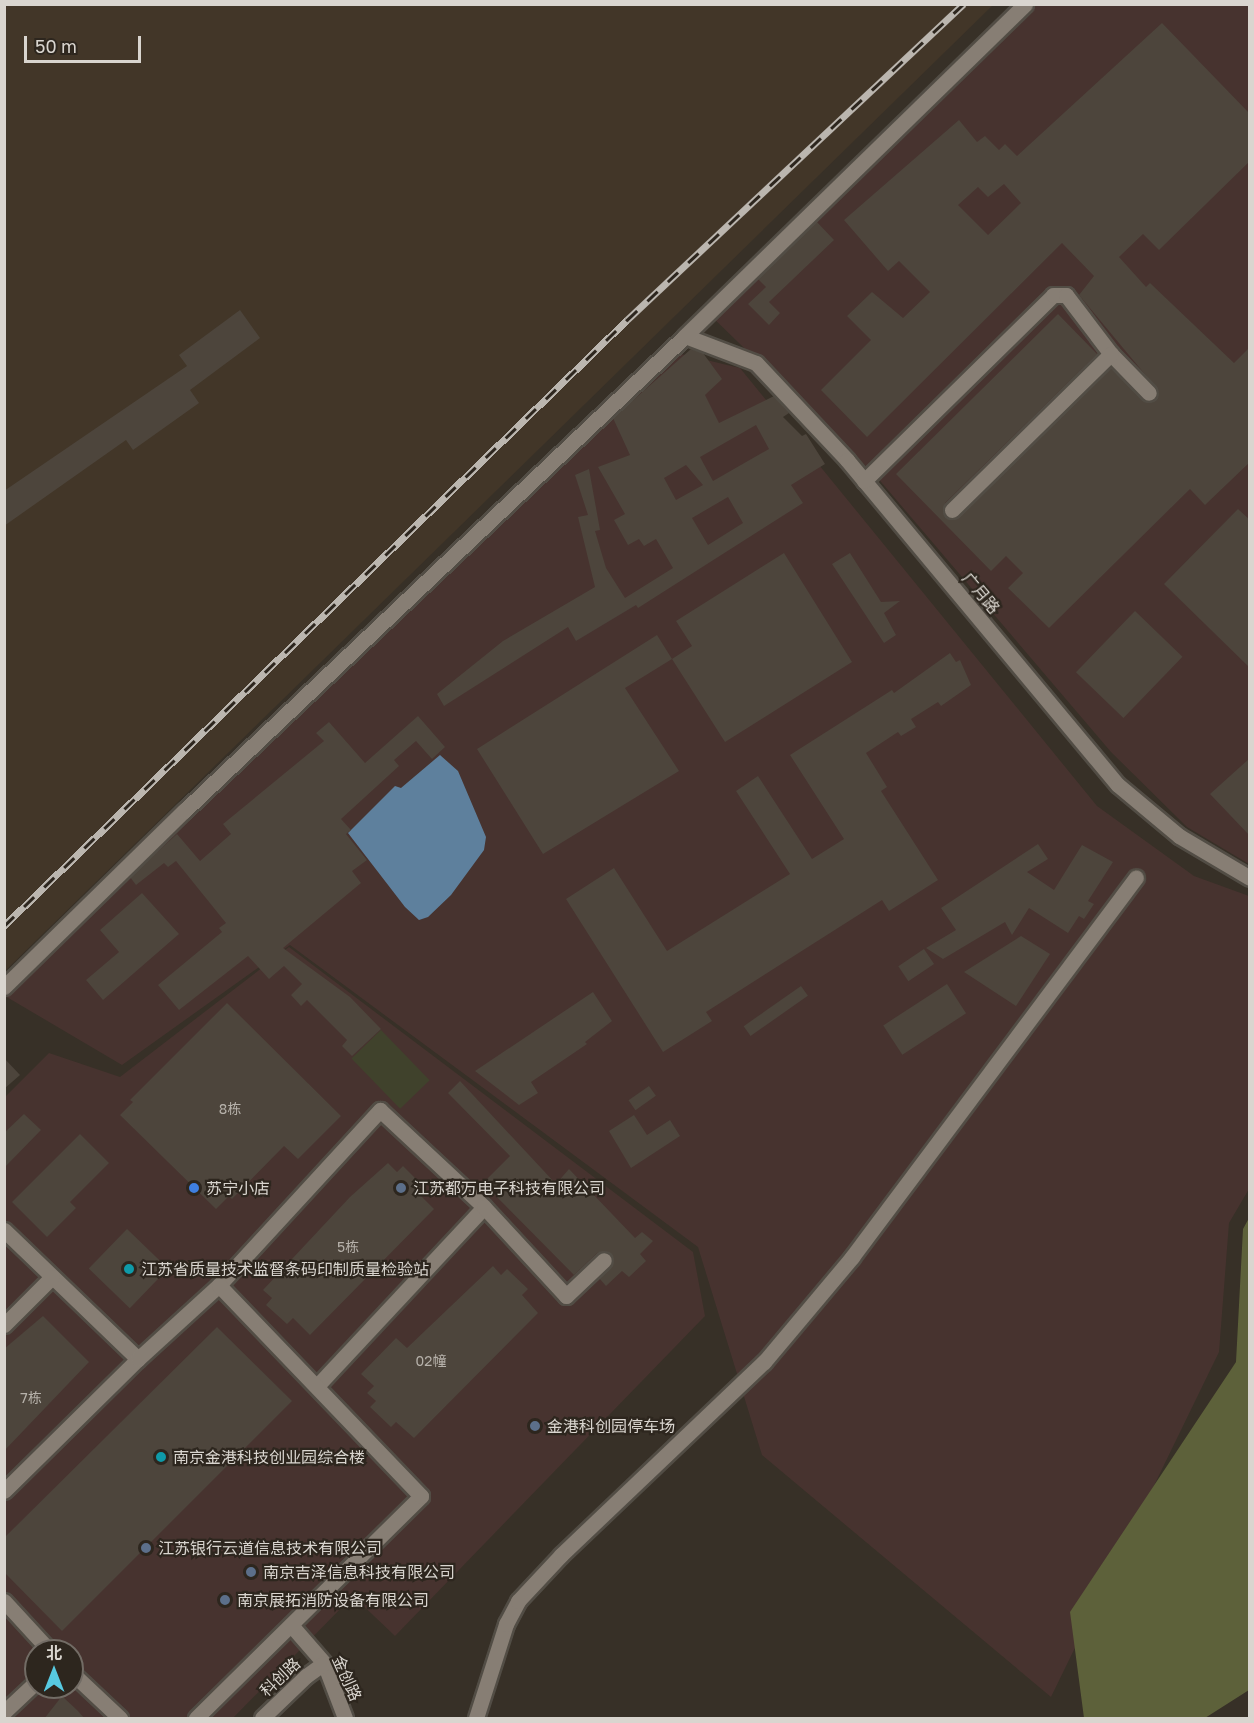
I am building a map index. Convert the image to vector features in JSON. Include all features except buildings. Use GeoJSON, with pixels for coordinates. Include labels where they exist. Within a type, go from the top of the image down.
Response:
{"type":"FeatureCollection","features":[{"type":"Feature","properties":{"kind":"street"},"geometry":{"type":"LineString","coordinates":[[4,987],[184,811],[686,336],[1025,4]]}},
{"type":"Feature","properties":{"kind":"street"},"geometry":{"type":"LineString","coordinates":[[864,481],[1053,295],[1066,295],[1111,354],[1149,393]]}},
{"type":"Feature","properties":{"kind":"street","name":"广月路"},"geometry":{"type":"LineString","coordinates":[[686,336],[756,363],[864,481],[1118,785],[1179,836],[1250,878]]}},
{"type":"Feature","properties":{"kind":"street"},"geometry":{"type":"LineString","coordinates":[[951,510],[1111,354]]}},
{"type":"Feature","properties":{"kind":"street"},"geometry":{"type":"LineString","coordinates":[[476,1719],[506,1624],[518,1601],[561,1555],[764,1362],[852,1257],[1136,877]]}},
{"type":"Feature","properties":{"kind":"street"},"geometry":{"type":"LineString","coordinates":[[4,1491],[138,1359],[219,1285],[380,1110],[484,1207],[567,1296],[604,1260]]}},
{"type":"Feature","properties":{"kind":"street"},"geometry":{"type":"LineString","coordinates":[[318,1385],[484,1207]]}},
{"type":"Feature","properties":{"kind":"street"},"geometry":{"type":"LineString","coordinates":[[4,1230],[138,1359]]}},
{"type":"Feature","properties":{"kind":"street"},"geometry":{"type":"LineString","coordinates":[[4,1325],[52,1277]]}},
{"type":"Feature","properties":{"kind":"street"},"geometry":{"type":"LineString","coordinates":[[196,1719],[421,1496],[318,1385],[219,1285]]}},
{"type":"Feature","properties":{"kind":"street"},"geometry":{"type":"LineString","coordinates":[[4,1601],[39,1639]]}},
{"type":"Feature","properties":{"kind":"street","name":"金创路"},"geometry":{"type":"LineString","coordinates":[[291,1625],[324,1664],[345,1719]]}},
{"type":"Feature","properties":{"kind":"street","name":"科创路"},"geometry":{"type":"LineString","coordinates":[[262,1719],[324,1664]]}},
{"type":"Feature","properties":{"kind":"street"},"geometry":{"type":"LineString","coordinates":[[84,1684],[120,1719]]}},
{"type":"Feature","properties":{"kind":"street"},"geometry":{"type":"LineString","coordinates":[[4,1712],[24,1693]]}},
{"type":"Feature","properties":{"kind":"shaded area"},"geometry":{"type":"Polygon","coordinates":[[[5,5],[993,5],[5,971],[5,5]]]}},
{"type":"Feature","properties":{"kind":"shaded area"},"geometry":{"type":"Polygon","coordinates":[[[1026,5],[1249,5],[1249,864],[1187,827],[1111,752],[876,476],[709,314],[1026,5]]]}},
{"type":"Feature","properties":{"kind":"shaded area"},"geometry":{"type":"Polygon","coordinates":[[[681,354],[740,368],[1097,806],[1194,876],[1249,896],[1249,1189],[1229,1223],[1219,1352],[1051,1697],[762,1455],[698,1247],[290,945],[122,1065],[5,996],[5,990],[414,595],[681,354]]]}},
{"type":"Feature","properties":{"kind":"shaded area"},"geometry":{"type":"Polygon","coordinates":[[[289,947],[693,1252],[705,1316],[395,1636],[353,1596],[233,1718],[5,1718],[5,1097],[49,1053],[120,1077],[289,947]]]}},
{"type":"Feature","properties":{"kind":"green space"},"geometry":{"type":"Polygon","coordinates":[[[381,1030],[430,1080],[400,1109],[352,1058],[381,1030]]]}},
{"type":"Feature","properties":{"kind":"green space"},"geometry":{"type":"Polygon","coordinates":[[[1249,1218],[1249,1690],[1205,1718],[1084,1718],[1070,1612],[1236,1362],[1243,1229],[1249,1218]]]}},
{"type":"Feature","properties":{"kind":"water"},"geometry":{"type":"Polygon","coordinates":[[[440,755],[458,771],[486,837],[484,850],[451,895],[428,917],[419,920],[405,907],[348,833],[395,786],[401,788],[440,755]]]}},
{"type":"Feature","properties":{"kind":"railway"},"geometry":{"type":"LineString","coordinates":[[4,926],[627,320],[964,4]]}},
{"type":"Feature","properties":{"kind":"place","name":"苏宁小店"},"geometry":{"type":"Point","coordinates":[194,1188]}},
{"type":"Feature","properties":{"kind":"place","name":"江苏都万电子科技有限公司"},"geometry":{"type":"Point","coordinates":[401,1188]}},
{"type":"Feature","properties":{"kind":"place","name":"江苏省质量技术监督条码印制质量检验站"},"geometry":{"type":"Point","coordinates":[129,1269]}},
{"type":"Feature","properties":{"kind":"place","name":"金港科创园停车场"},"geometry":{"type":"Point","coordinates":[535,1426]}},
{"type":"Feature","properties":{"kind":"place","name":"南京金港科技创业园综合楼"},"geometry":{"type":"Point","coordinates":[161,1457]}},
{"type":"Feature","properties":{"kind":"place","name":"江苏银行云道信息技术有限公司"},"geometry":{"type":"Point","coordinates":[146,1548]}},
{"type":"Feature","properties":{"kind":"place","name":"南京吉泽信息科技有限公司"},"geometry":{"type":"Point","coordinates":[251,1572]}},
{"type":"Feature","properties":{"kind":"place","name":"南京展拓消防设备有限公司"},"geometry":{"type":"Point","coordinates":[225,1600]}}]}
